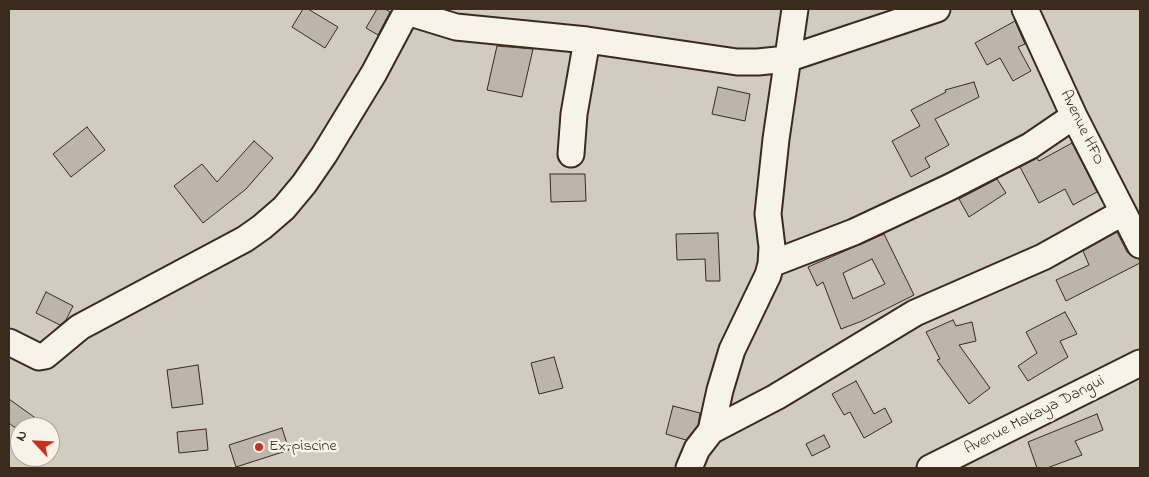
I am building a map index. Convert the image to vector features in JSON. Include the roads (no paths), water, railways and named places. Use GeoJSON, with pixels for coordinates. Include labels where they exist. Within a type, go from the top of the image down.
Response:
{"type":"FeatureCollection","features":[{"type":"Feature","properties":{"kind":"street"},"geometry":{"type":"LineString","coordinates":[[689,468],[696,449],[710,431],[732,350],[771,264],[772,247],[768,214],[795,9]]}},
{"type":"Feature","properties":{"kind":"street"},"geometry":{"type":"LineString","coordinates":[[9,342],[39,357],[45,356],[80,327],[245,239],[262,227],[289,202],[324,155],[408,10],[456,27],[587,40],[737,62],[787,59],[937,9]]}},
{"type":"Feature","properties":{"kind":"street","name":"Avenue HFO"},"geometry":{"type":"LineString","coordinates":[[1025,9],[1074,116],[1140,245]]}},
{"type":"Feature","properties":{"kind":"street"},"geometry":{"type":"LineString","coordinates":[[571,154],[574,114],[587,40]]}},
{"type":"Feature","properties":{"kind":"street"},"geometry":{"type":"LineString","coordinates":[[771,264],[854,232],[950,186],[1030,146],[1074,116]]}},
{"type":"Feature","properties":{"kind":"street"},"geometry":{"type":"LineString","coordinates":[[710,431],[776,397],[915,313],[1028,264],[1122,213]]}},
{"type":"Feature","properties":{"kind":"street","name":"Avenue Makaya Dangui"},"geometry":{"type":"LineString","coordinates":[[930,468],[1140,363]]}},
{"type":"Feature","properties":{"kind":"place","name":"Ex-piscine"},"geometry":{"type":"Point","coordinates":[259,447]}}]}
